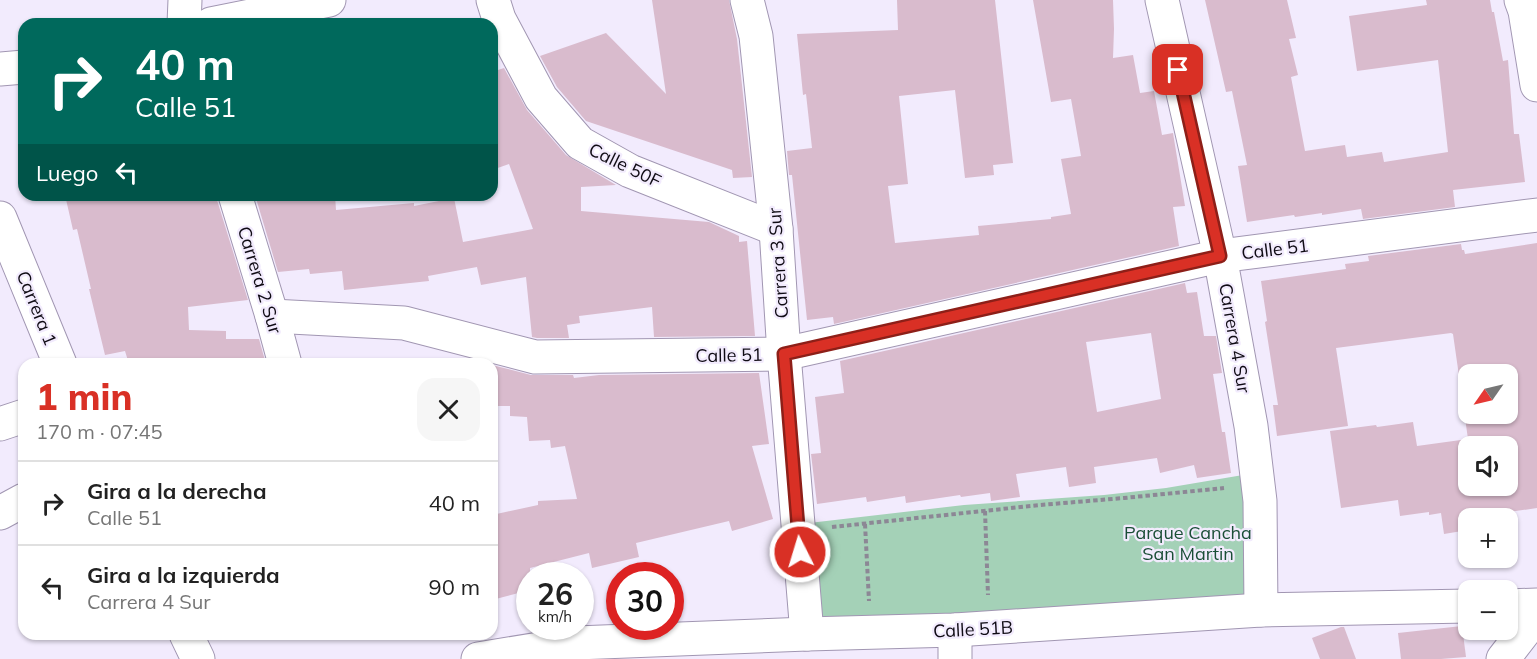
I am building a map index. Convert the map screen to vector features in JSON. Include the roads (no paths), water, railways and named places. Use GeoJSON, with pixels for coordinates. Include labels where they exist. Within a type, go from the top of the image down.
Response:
{"type":"FeatureCollection","features":[{"type":"Feature","properties":{"kind":"street"},"geometry":{"type":"LineString","coordinates":[[184,18],[185,0]]}},
{"type":"Feature","properties":{"kind":"street"},"geometry":{"type":"LineString","coordinates":[[240,18],[329,0]]}},
{"type":"Feature","properties":{"kind":"street","name":"Carrera 3 Sur"},"geometry":{"type":"LineString","coordinates":[[747,0],[756,36],[776,229],[807,634]]}},
{"type":"Feature","properties":{"kind":"street","name":"Carrera 4 Sur"},"geometry":{"type":"LineString","coordinates":[[1162,0],[1220,256],[1251,426],[1260,501],[1261,610]]}},
{"type":"Feature","properties":{"kind":"street"},"geometry":{"type":"LineString","coordinates":[[1521,0],[1525,11],[1537,85]]}},
{"type":"Feature","properties":{"kind":"street","name":"Calle 50F"},"geometry":{"type":"LineString","coordinates":[[496,9],[541,98],[580,143],[630,171],[776,229]]}},
{"type":"Feature","properties":{"kind":"street"},"geometry":{"type":"LineString","coordinates":[[0,69],[18,68]]}},
{"type":"Feature","properties":{"kind":"street","name":"Carrera 2 Sur"},"geometry":{"type":"LineString","coordinates":[[237,201],[283,358]]}},
{"type":"Feature","properties":{"kind":"street","name":"Calle 51"},"geometry":{"type":"LineString","coordinates":[[272,316],[404,322],[535,357],[784,354],[1220,256],[1537,215]]}},
{"type":"Feature","properties":{"kind":"street","name":"Carrera 1"},"geometry":{"type":"LineString","coordinates":[[0,218],[58,358]]}},
{"type":"Feature","properties":{"kind":"street"},"geometry":{"type":"LineString","coordinates":[[0,424],[18,418]]}},
{"type":"Feature","properties":{"kind":"street"},"geometry":{"type":"LineString","coordinates":[[0,513],[18,503]]}},
{"type":"Feature","properties":{"kind":"street"},"geometry":{"type":"LineString","coordinates":[[1518,606],[1537,605]]}},
{"type":"Feature","properties":{"kind":"street","name":"Calle 51B"},"geometry":{"type":"LineString","coordinates":[[478,659],[576,643],[713,649],[807,634],[870,632],[955,645],[990,628],[1261,610],[1458,606]]}},
{"type":"Feature","properties":{"kind":"street"},"geometry":{"type":"LineString","coordinates":[[1503,659],[1537,615]]}},
{"type":"Feature","properties":{"kind":"street"},"geometry":{"type":"LineString","coordinates":[[189,640],[198,659]]}},
{"type":"Feature","properties":{"kind":"park label","name":"Parque Cancha San Martin"},"geometry":{"type":"Point","coordinates":[1188,542]}}]}
